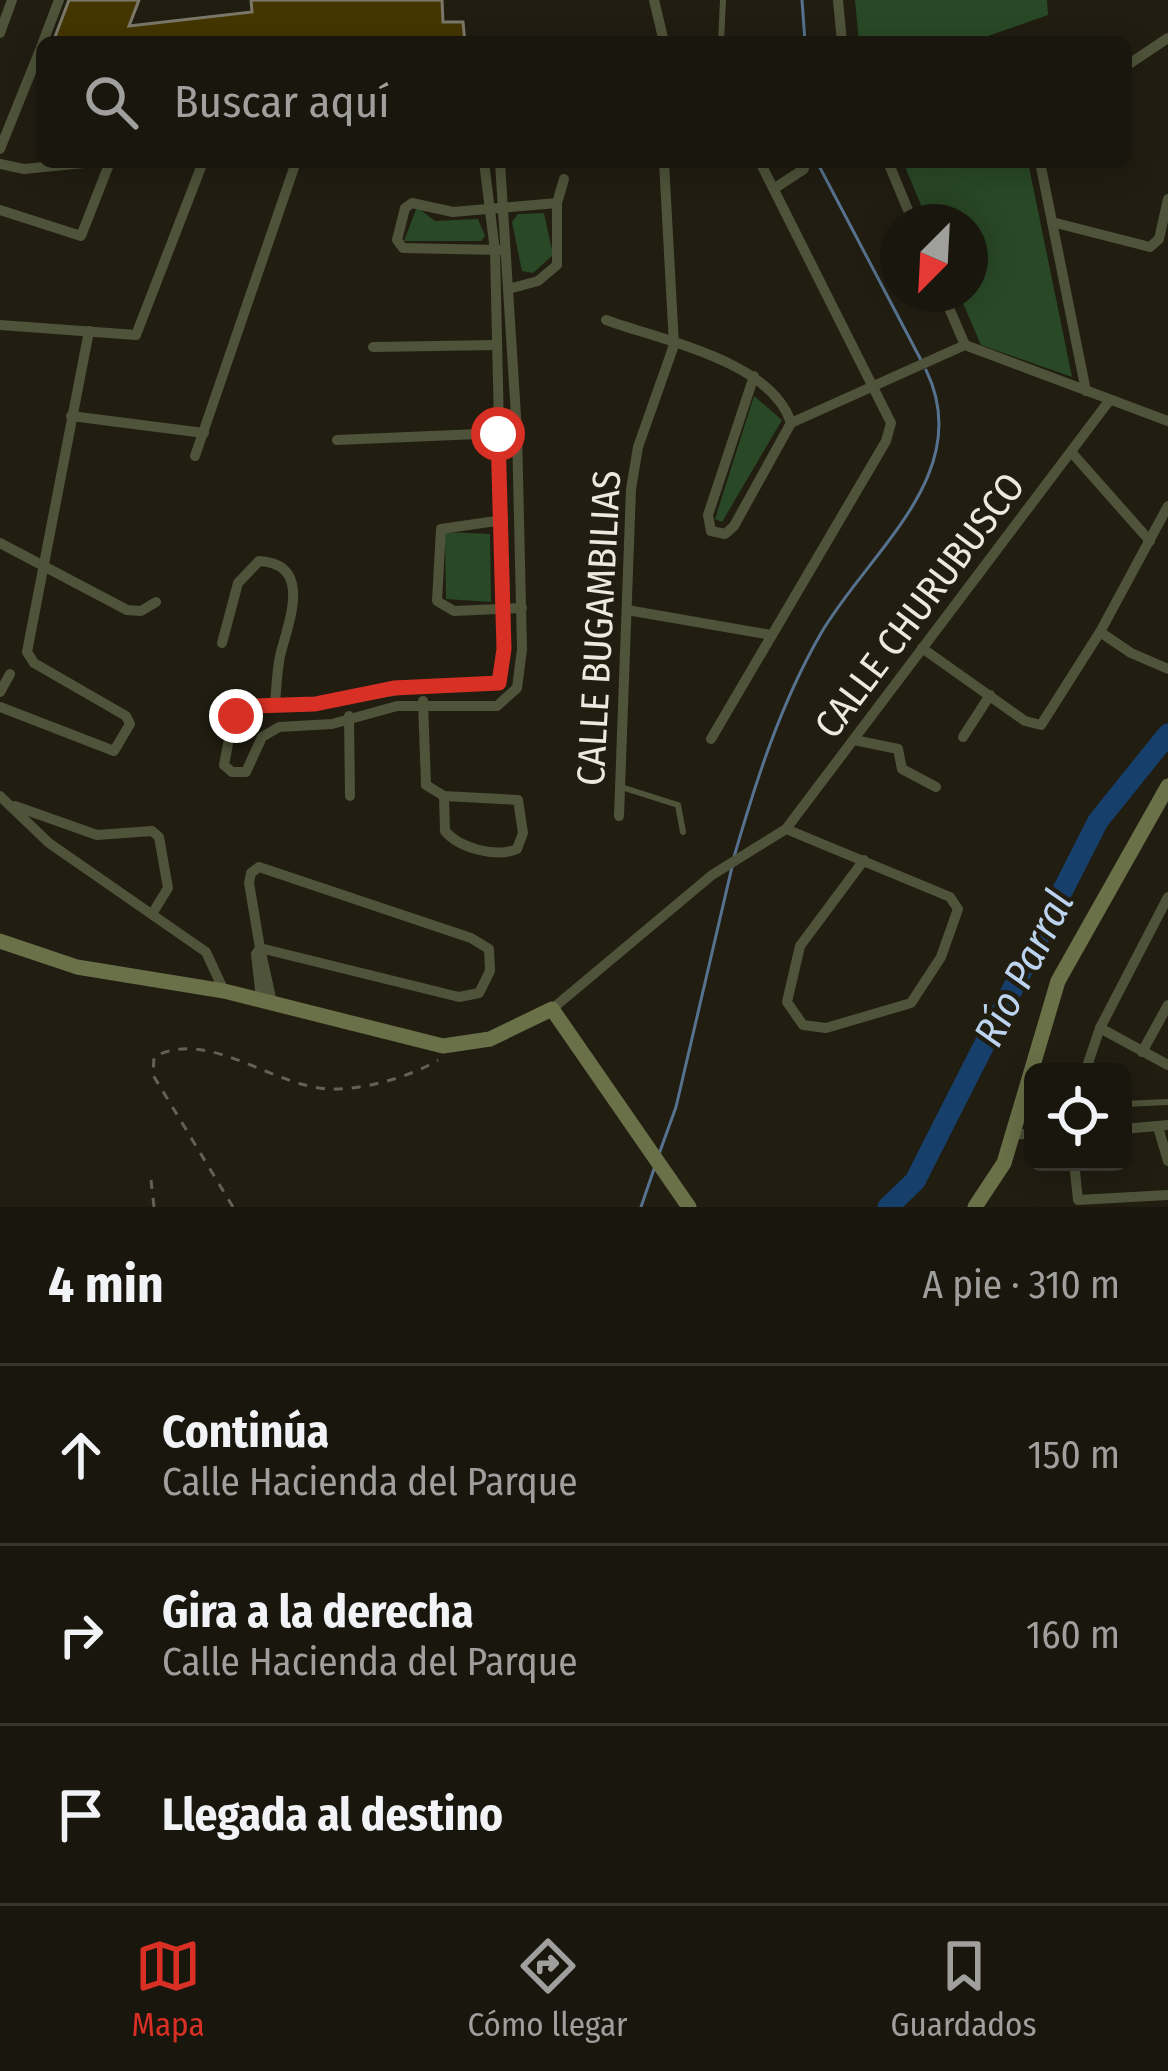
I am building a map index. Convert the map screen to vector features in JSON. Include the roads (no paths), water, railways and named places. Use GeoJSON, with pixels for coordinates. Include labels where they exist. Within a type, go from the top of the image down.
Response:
{"type":"FeatureCollection","features":[{"type":"Feature","properties":{"kind":"main road"},"geometry":{"type":"LineString","coordinates":[[975,1207],[999,1175],[1058,981],[1168,786]]}},
{"type":"Feature","properties":{"kind":"main road"},"geometry":{"type":"LineString","coordinates":[[0,941],[77,967],[266,1000],[426,1043],[460,1046],[490,1039],[552,1009],[689,1207]]}},
{"type":"Feature","properties":{"kind":"street"},"geometry":{"type":"LineString","coordinates":[[0,33],[12,0]]}},
{"type":"Feature","properties":{"kind":"street"},"geometry":{"type":"LineString","coordinates":[[46,36],[59,0]]}},
{"type":"Feature","properties":{"kind":"street"},"geometry":{"type":"LineString","coordinates":[[654,0],[663,36]]}},
{"type":"Feature","properties":{"kind":"street"},"geometry":{"type":"LineString","coordinates":[[838,0],[841,36]]}},
{"type":"Feature","properties":{"kind":"street"},"geometry":{"type":"LineString","coordinates":[[1132,62],[1168,38]]}},
{"type":"Feature","properties":{"kind":"street"},"geometry":{"type":"LineString","coordinates":[[0,149],[36,61]]}},
{"type":"Feature","properties":{"kind":"street"},"geometry":{"type":"LineString","coordinates":[[0,164],[36,168]]}},
{"type":"Feature","properties":{"kind":"street"},"geometry":{"type":"LineString","coordinates":[[0,210],[81,236],[108,168]]}},
{"type":"Feature","properties":{"kind":"street"},"geometry":{"type":"LineString","coordinates":[[0,326],[128,338],[140,332],[201,168]]}},
{"type":"Feature","properties":{"kind":"street"},"geometry":{"type":"LineString","coordinates":[[195,456],[294,168]]}},
{"type":"Feature","properties":{"kind":"street"},"geometry":{"type":"LineString","coordinates":[[485,168],[512,288],[522,608],[518,700]]}},
{"type":"Feature","properties":{"kind":"street"},"geometry":{"type":"LineString","coordinates":[[495,207],[499,168]]}},
{"type":"Feature","properties":{"kind":"street","name":"CALLE BUGAMBILIAS"},"geometry":{"type":"LineString","coordinates":[[619,816],[634,464],[674,345],[664,168]]}},
{"type":"Feature","properties":{"kind":"street"},"geometry":{"type":"LineString","coordinates":[[711,740],[886,441],[891,422],[764,168]]}},
{"type":"Feature","properties":{"kind":"street"},"geometry":{"type":"LineString","coordinates":[[890,168],[906,204]]}},
{"type":"Feature","properties":{"kind":"street"},"geometry":{"type":"LineString","coordinates":[[1041,168],[1086,392]]}},
{"type":"Feature","properties":{"kind":"street"},"geometry":{"type":"LineString","coordinates":[[776,188],[804,169]]}},
{"type":"Feature","properties":{"kind":"street"},"geometry":{"type":"LineString","coordinates":[[512,288],[538,281],[557,265],[556,203],[564,178]]}},
{"type":"Feature","properties":{"kind":"street"},"geometry":{"type":"LineString","coordinates":[[1052,222],[1150,247],[1159,239],[1168,199]]}},
{"type":"Feature","properties":{"kind":"street"},"geometry":{"type":"LineString","coordinates":[[501,250],[426,252],[399,245],[403,212],[412,202],[444,211],[556,203]]}},
{"type":"Feature","properties":{"kind":"street"},"geometry":{"type":"LineString","coordinates":[[499,683],[502,609],[496,345],[501,250]]}},
{"type":"Feature","properties":{"kind":"street"},"geometry":{"type":"LineString","coordinates":[[951,312],[965,346]]}},
{"type":"Feature","properties":{"kind":"street"},"geometry":{"type":"LineString","coordinates":[[607,320],[754,376],[776,393],[791,423]]}},
{"type":"Feature","properties":{"kind":"street"},"geometry":{"type":"LineString","coordinates":[[0,707],[110,750],[121,747],[130,724],[126,716],[29,658],[27,644],[89,332]]}},
{"type":"Feature","properties":{"kind":"street"},"geometry":{"type":"LineString","coordinates":[[373,347],[496,345]]}},
{"type":"Feature","properties":{"kind":"street"},"geometry":{"type":"LineString","coordinates":[[754,376],[708,515],[711,531],[725,534],[734,526],[791,423],[965,346],[1168,422]]}},
{"type":"Feature","properties":{"kind":"street","name":"CALLE CHURUBUSCO"},"geometry":{"type":"LineString","coordinates":[[552,1009],[712,875],[787,829],[1109,401]]}},
{"type":"Feature","properties":{"kind":"street"},"geometry":{"type":"LineString","coordinates":[[71,416],[204,434]]}},
{"type":"Feature","properties":{"kind":"street"},"geometry":{"type":"LineString","coordinates":[[338,440],[517,433]]}},
{"type":"Feature","properties":{"kind":"street"},"geometry":{"type":"LineString","coordinates":[[1073,454],[1150,541]]}},
{"type":"Feature","properties":{"kind":"street"},"geometry":{"type":"LineString","coordinates":[[922,648],[1030,724],[1045,723],[1168,506]]}},
{"type":"Feature","properties":{"kind":"street"},"geometry":{"type":"LineString","coordinates":[[518,520],[441,529],[437,602],[454,611],[522,608]]}},
{"type":"Feature","properties":{"kind":"street"},"geometry":{"type":"LineString","coordinates":[[0,543],[127,610],[146,610],[156,602]]}},
{"type":"Feature","properties":{"kind":"street"},"geometry":{"type":"LineString","coordinates":[[222,643],[244,572],[259,561],[280,565],[290,577],[294,602],[274,705]]}},
{"type":"Feature","properties":{"kind":"street"},"geometry":{"type":"LineString","coordinates":[[627,610],[772,635]]}},
{"type":"Feature","properties":{"kind":"street"},"geometry":{"type":"LineString","coordinates":[[1100,632],[1168,669]]}},
{"type":"Feature","properties":{"kind":"street"},"geometry":{"type":"LineString","coordinates":[[0,692],[10,674]]}},
{"type":"Feature","properties":{"kind":"street"},"geometry":{"type":"LineString","coordinates":[[499,683],[518,700],[497,706],[423,705],[269,730],[246,772],[226,768],[224,749],[236,716],[245,707],[347,700],[422,686],[499,683]]}},
{"type":"Feature","properties":{"kind":"street"},"geometry":{"type":"LineString","coordinates":[[422,686],[424,779],[444,796],[518,800],[520,845],[506,853],[454,842],[445,831],[444,796]]}},
{"type":"Feature","properties":{"kind":"street"},"geometry":{"type":"LineString","coordinates":[[964,737],[990,695]]}},
{"type":"Feature","properties":{"kind":"street"},"geometry":{"type":"LineString","coordinates":[[347,700],[350,796]]}},
{"type":"Feature","properties":{"kind":"street"},"geometry":{"type":"LineString","coordinates":[[854,740],[898,748],[902,769],[936,787]]}},
{"type":"Feature","properties":{"kind":"street"},"geometry":{"type":"LineString","coordinates":[[0,796],[50,843],[212,957],[224,991]]}},
{"type":"Feature","properties":{"kind":"street"},"geometry":{"type":"LineString","coordinates":[[11,805],[97,836],[152,831],[159,837],[168,888],[152,914]]}},
{"type":"Feature","properties":{"kind":"street"},"geometry":{"type":"LineString","coordinates":[[787,829],[864,860],[950,897],[958,909],[920,995],[902,1010],[826,1028],[803,1025],[787,1002],[800,946],[864,860]]}},
{"type":"Feature","properties":{"kind":"street"},"geometry":{"type":"LineString","coordinates":[[260,948],[459,997],[478,993],[491,959],[489,950],[471,938],[259,867],[249,877],[266,1000]]}},
{"type":"Feature","properties":{"kind":"street"},"geometry":{"type":"LineString","coordinates":[[1088,1063],[1100,1028],[1168,897]]}},
{"type":"Feature","properties":{"kind":"street"},"geometry":{"type":"LineString","coordinates":[[1142,1052],[1168,1005]]}},
{"type":"Feature","properties":{"kind":"street"},"geometry":{"type":"LineString","coordinates":[[1100,1028],[1168,1065]]}},
{"type":"Feature","properties":{"kind":"street"},"geometry":{"type":"LineString","coordinates":[[1132,1128],[1163,1126],[1168,1161]]}},
{"type":"Feature","properties":{"kind":"street"},"geometry":{"type":"LineString","coordinates":[[1013,1135],[1024,1134]]}},
{"type":"Feature","properties":{"kind":"street"},"geometry":{"type":"LineString","coordinates":[[1074,1171],[1073,1191],[1083,1202],[1168,1196]]}},
{"type":"Feature","properties":{"kind":"lane"},"geometry":{"type":"LineString","coordinates":[[721,36],[723,0]]}},
{"type":"Feature","properties":{"kind":"lane"},"geometry":{"type":"LineString","coordinates":[[621,787],[678,806],[683,832]]}},
{"type":"Feature","properties":{"kind":"lane"},"geometry":{"type":"LineString","coordinates":[[1132,1104],[1168,1102]]}},
{"type":"Feature","properties":{"kind":"waterway"},"geometry":{"type":"LineString","coordinates":[[802,0],[805,36]]}},
{"type":"Feature","properties":{"kind":"waterway"},"geometry":{"type":"LineString","coordinates":[[820,168],[922,362]]}},
{"type":"Feature","properties":{"kind":"waterway"},"geometry":{"type":"LineString","coordinates":[[734,857],[770,744],[806,662],[927,478],[937,444],[938,408],[926,370]]}},
{"type":"Feature","properties":{"kind":"waterway","name":"Río Parral"},"geometry":{"type":"LineString","coordinates":[[888,1207],[915,1181],[1098,821],[1168,734]]}},
{"type":"Feature","properties":{"kind":"waterway"},"geometry":{"type":"LineString","coordinates":[[659,1154],[676,1107],[732,867]]}},
{"type":"Feature","properties":{"kind":"waterway"},"geometry":{"type":"LineString","coordinates":[[641,1207],[654,1169]]}}]}
